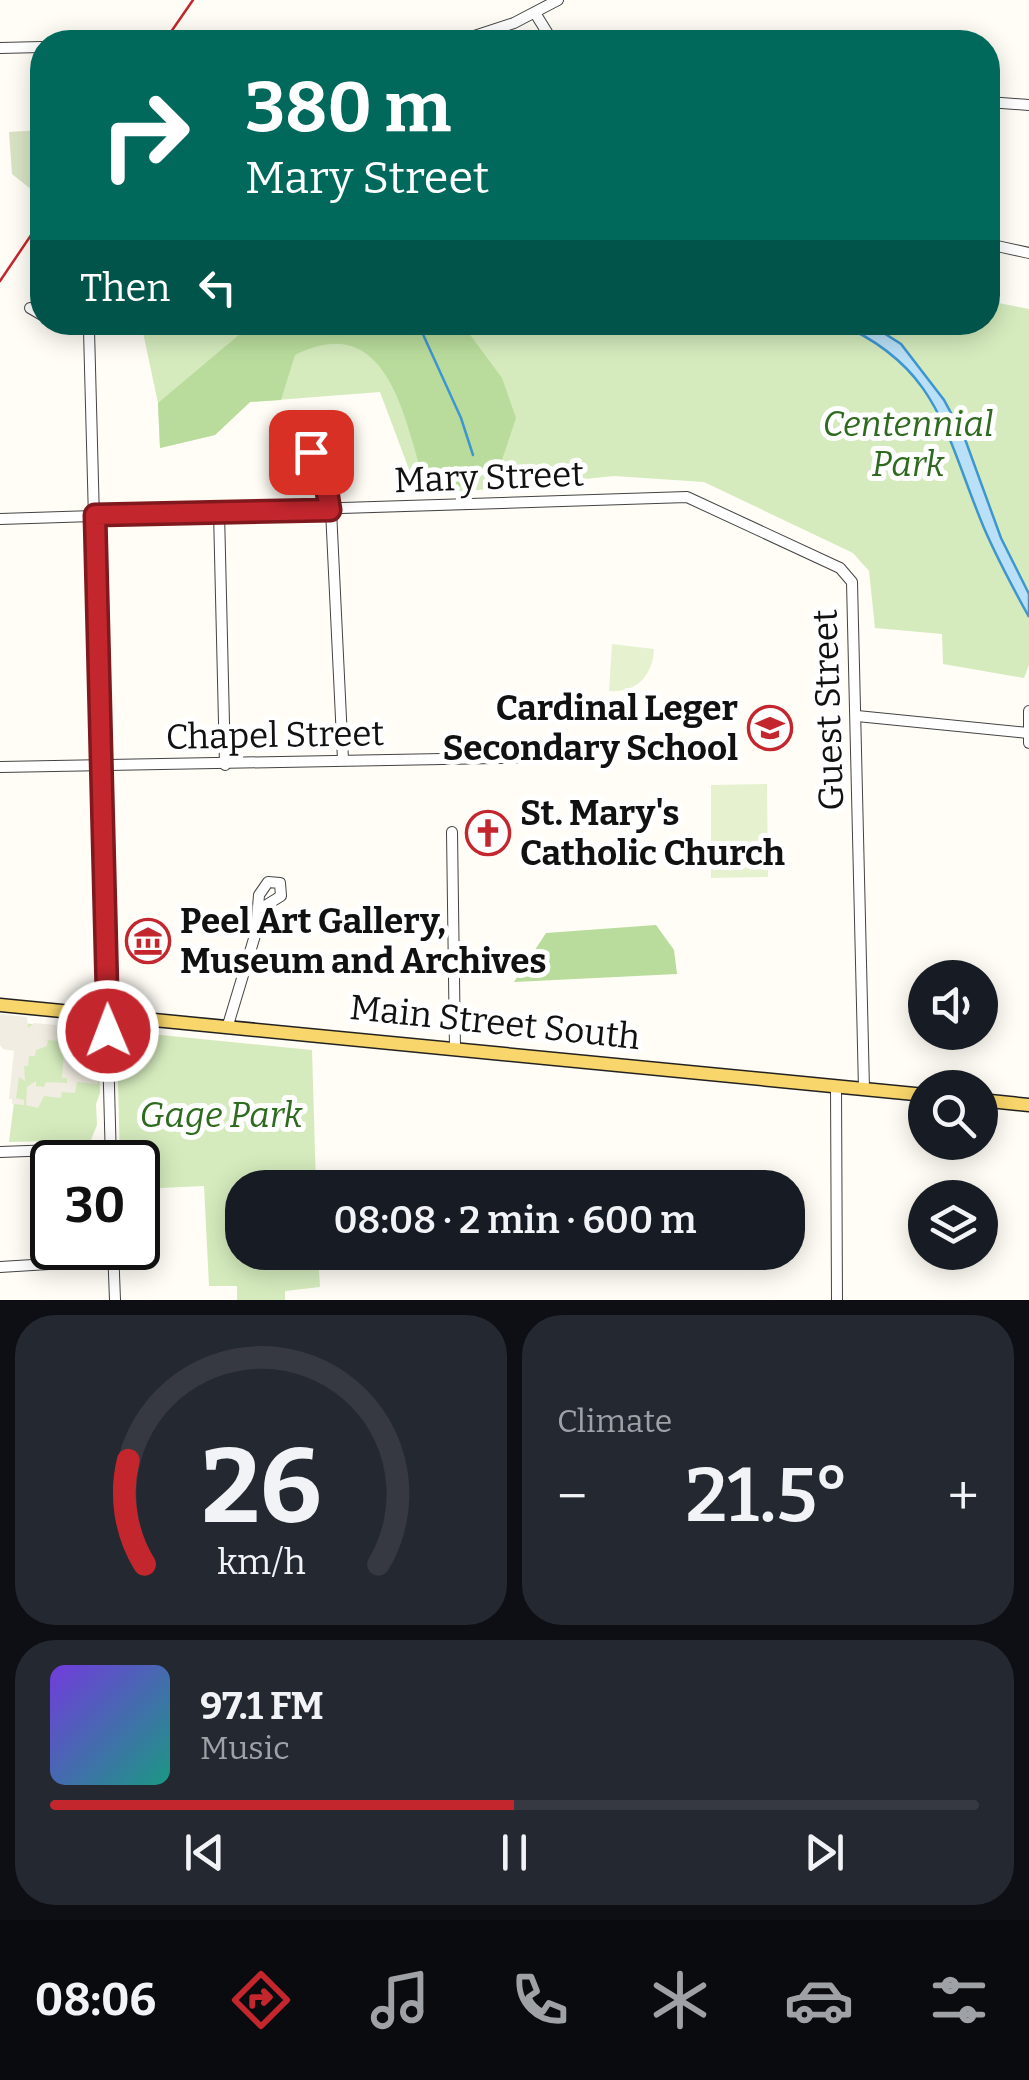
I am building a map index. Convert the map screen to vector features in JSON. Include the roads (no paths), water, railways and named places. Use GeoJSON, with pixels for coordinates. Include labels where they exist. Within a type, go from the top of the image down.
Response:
{"type":"FeatureCollection","features":[{"type":"Feature","properties":{"kind":"main road","name":"Main Street South"},"geometry":{"type":"LineString","coordinates":[[0,1005],[908,1093]]}},
{"type":"Feature","properties":{"kind":"main road"},"geometry":{"type":"LineString","coordinates":[[998,1102],[1029,1105]]}},
{"type":"Feature","properties":{"kind":"street"},"geometry":{"type":"LineString","coordinates":[[488,30],[558,0]]}},
{"type":"Feature","properties":{"kind":"street"},"geometry":{"type":"LineString","coordinates":[[534,13],[545,30]]}},
{"type":"Feature","properties":{"kind":"street"},"geometry":{"type":"LineString","coordinates":[[0,48],[30,47]]}},
{"type":"Feature","properties":{"kind":"street"},"geometry":{"type":"LineString","coordinates":[[1000,103],[1029,106]]}},
{"type":"Feature","properties":{"kind":"street"},"geometry":{"type":"LineString","coordinates":[[1000,247],[1029,253]]}},
{"type":"Feature","properties":{"kind":"street"},"geometry":{"type":"LineString","coordinates":[[90,335],[110,1140]]}},
{"type":"Feature","properties":{"kind":"street"},"geometry":{"type":"LineString","coordinates":[[323,467],[330,510],[343,760]]}},
{"type":"Feature","properties":{"kind":"street","name":"Guest Street"},"geometry":{"type":"LineString","coordinates":[[621,500],[687,497],[844,572],[852,582],[864,1089]]}},
{"type":"Feature","properties":{"kind":"street","name":"Mary Street"},"geometry":{"type":"LineString","coordinates":[[0,519],[621,500]]}},
{"type":"Feature","properties":{"kind":"street"},"geometry":{"type":"LineString","coordinates":[[219,512],[225,765]]}},
{"type":"Feature","properties":{"kind":"street"},"geometry":{"type":"LineString","coordinates":[[1029,711],[1029,743]]}},
{"type":"Feature","properties":{"kind":"street"},"geometry":{"type":"LineString","coordinates":[[857,716],[1028,733]]}},
{"type":"Feature","properties":{"kind":"street","name":"Chapel Street"},"geometry":{"type":"LineString","coordinates":[[0,767],[552,757]]}},
{"type":"Feature","properties":{"kind":"street"},"geometry":{"type":"LineString","coordinates":[[452,832],[454,1049]]}},
{"type":"Feature","properties":{"kind":"street"},"geometry":{"type":"LineString","coordinates":[[228,1025],[260,909]]}},
{"type":"Feature","properties":{"kind":"street"},"geometry":{"type":"LineString","coordinates":[[836,1086],[837,1300]]}},
{"type":"Feature","properties":{"kind":"street"},"geometry":{"type":"LineString","coordinates":[[0,1152],[30,1151]]}},
{"type":"Feature","properties":{"kind":"street"},"geometry":{"type":"LineString","coordinates":[[0,1267],[30,1264]]}},
{"type":"Feature","properties":{"kind":"street"},"geometry":{"type":"LineString","coordinates":[[115,1270],[116,1300]]}},
{"type":"Feature","properties":{"kind":"water"},"geometry":{"type":"Polygon","coordinates":[[[861,335],[887,335],[901,344],[944,400],[965,439],[1001,538],[1029,594],[1029,617],[989,539],[935,407],[898,361],[861,335]]]}},
{"type":"Feature","properties":{"kind":"waterway"},"geometry":{"type":"LineString","coordinates":[[423,335],[461,418],[473,455]]}},
{"type":"Feature","properties":{"kind":"railway"},"geometry":{"type":"LineString","coordinates":[[172,30],[193,0]]}},
{"type":"Feature","properties":{"kind":"railway"},"geometry":{"type":"LineString","coordinates":[[0,281],[30,237]]}},
{"type":"Feature","properties":{"kind":"place","name":"Cardinal Leger Secondary School"},"geometry":{"type":"Point","coordinates":[770,728]}},
{"type":"Feature","properties":{"kind":"place","name":"St. Mary's Catholic Church"},"geometry":{"type":"Point","coordinates":[488,833]}},
{"type":"Feature","properties":{"kind":"place","name":"Peel Art Gallery, Museum and Archives"},"geometry":{"type":"Point","coordinates":[148,941]}},
{"type":"Feature","properties":{"kind":"park label","name":"Centennial Park"},"geometry":{"type":"Point","coordinates":[908,444]}},
{"type":"Feature","properties":{"kind":"park label","name":"Gage Park"},"geometry":{"type":"Point","coordinates":[221,1115]}}]}
